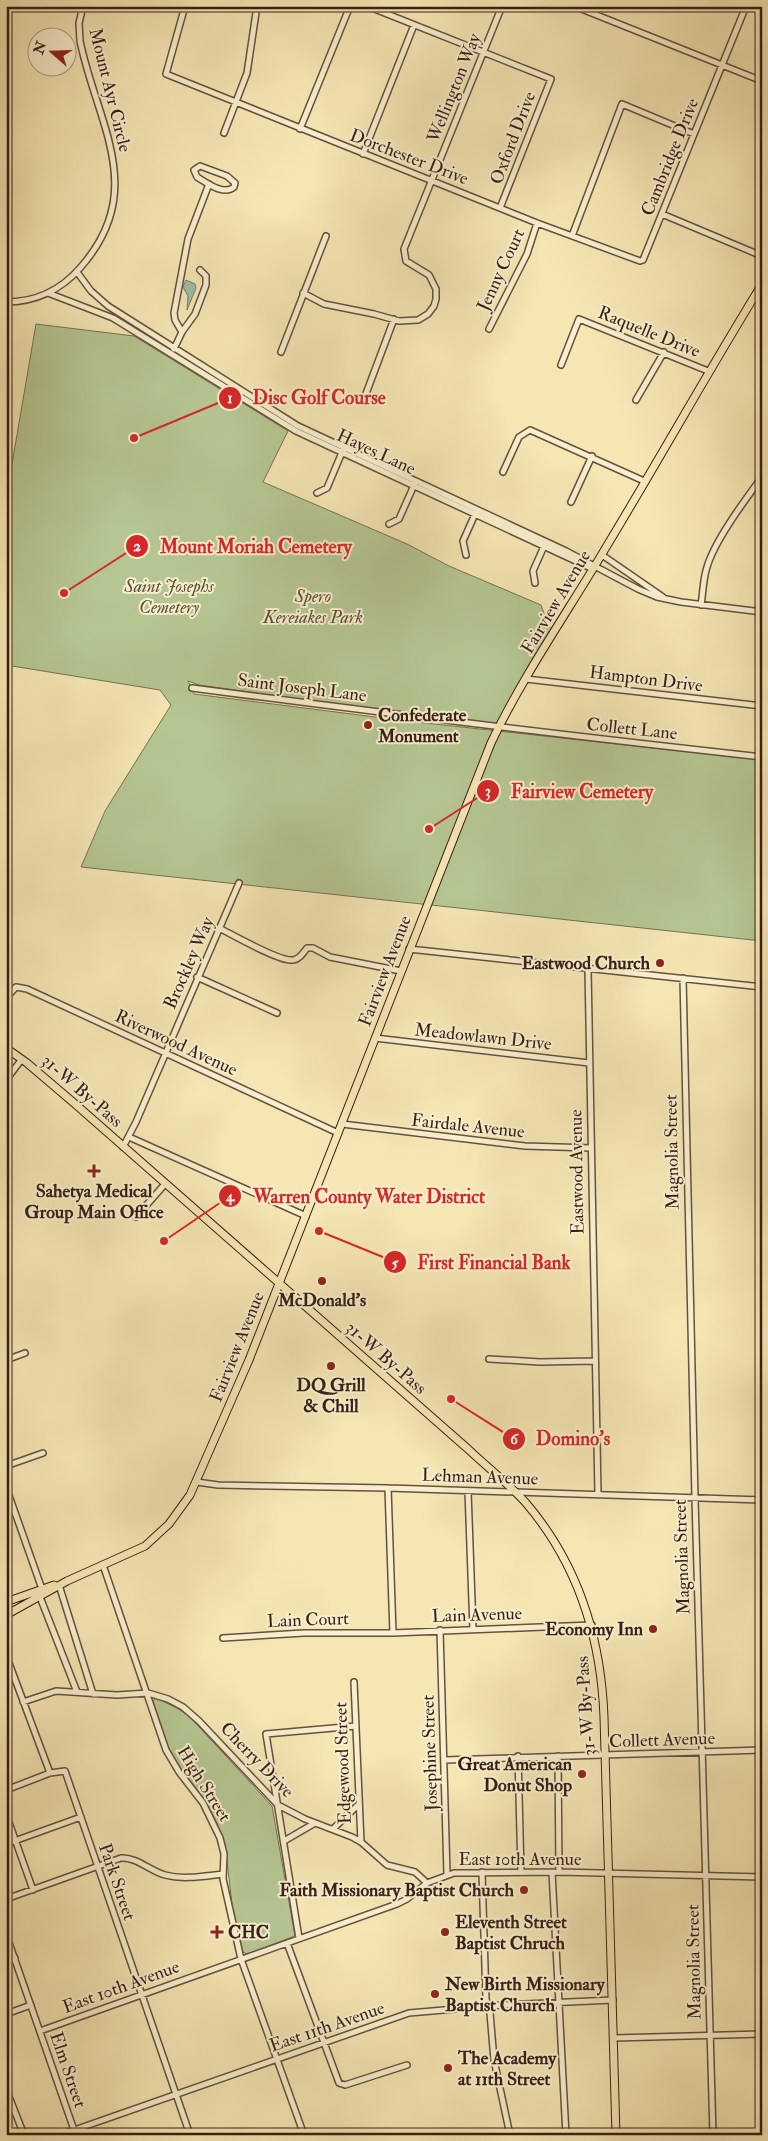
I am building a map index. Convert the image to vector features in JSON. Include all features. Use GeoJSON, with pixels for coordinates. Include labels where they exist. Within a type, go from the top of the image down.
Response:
{"type":"FeatureCollection","features":[{"type":"Feature","properties":{"kind":"main road","name":"Fairview Avenue"},"geometry":{"type":"LineString","coordinates":[[6,1615],[67,1581],[137,1550],[153,1539],[178,1513],[197,1482],[249,1360],[498,728],[602,555],[708,371],[762,284]]}},
{"type":"Feature","properties":{"kind":"main road","name":"31-W By-Pass"},"geometry":{"type":"LineString","coordinates":[[6,1048],[22,1059],[124,1147],[465,1446],[515,1492],[541,1523],[562,1554],[579,1587],[592,1625],[604,1706],[616,2135]]}},
{"type":"Feature","properties":{"kind":"main road"},"geometry":{"type":"LineString","coordinates":[[6,1602],[67,1581]]}},
{"type":"Feature","properties":{"kind":"street","name":"Mount Ayr Circle"},"geometry":{"type":"LineString","coordinates":[[6,302],[28,300],[48,293],[66,282],[92,254],[104,232],[112,208],[116,181],[111,145],[80,41],[79,23],[83,6]]}},
{"type":"Feature","properties":{"kind":"street","name":"Dorchester Drive"},"geometry":{"type":"LineString","coordinates":[[185,6],[166,74],[537,223],[636,261],[643,260]]}},
{"type":"Feature","properties":{"kind":"street"},"geometry":{"type":"LineString","coordinates":[[224,133],[249,64],[257,6]]}},
{"type":"Feature","properties":{"kind":"street"},"geometry":{"type":"LineString","coordinates":[[300,129],[350,6]]}},
{"type":"Feature","properties":{"kind":"street"},"geometry":{"type":"LineString","coordinates":[[367,6],[484,52]]}},
{"type":"Feature","properties":{"kind":"street","name":"Wellington Way"},"geometry":{"type":"LineString","coordinates":[[394,319],[412,322],[422,319],[430,312],[436,299],[436,289],[431,279],[422,270],[408,262],[404,253],[411,227],[432,180],[502,6]]}},
{"type":"Feature","properties":{"kind":"street"},"geometry":{"type":"LineString","coordinates":[[574,6],[762,81]]}},
{"type":"Feature","properties":{"kind":"street","name":"Cambridge Drive"},"geometry":{"type":"LineString","coordinates":[[643,260],[746,6]]}},
{"type":"Feature","properties":{"kind":"street"},"geometry":{"type":"LineString","coordinates":[[363,154],[414,25]]}},
{"type":"Feature","properties":{"kind":"street","name":"Oxford Drive"},"geometry":{"type":"LineString","coordinates":[[484,52],[551,78],[500,208]]}},
{"type":"Feature","properties":{"kind":"street"},"geometry":{"type":"LineString","coordinates":[[572,236],[622,104],[694,134]]}},
{"type":"Feature","properties":{"kind":"street"},"geometry":{"type":"LineString","coordinates":[[205,166],[233,179],[235,184],[233,188],[227,191],[209,184],[196,176],[194,172],[196,168],[205,166]]}},
{"type":"Feature","properties":{"kind":"street"},"geometry":{"type":"LineString","coordinates":[[182,332],[174,318],[175,306],[190,234],[209,184]]}},
{"type":"Feature","properties":{"kind":"street"},"geometry":{"type":"LineString","coordinates":[[662,214],[762,256]]}},
{"type":"Feature","properties":{"kind":"street","name":"Jenny Court"},"geometry":{"type":"LineString","coordinates":[[489,329],[527,254],[537,223]]}},
{"type":"Feature","properties":{"kind":"street"},"geometry":{"type":"LineString","coordinates":[[281,352],[326,236]]}},
{"type":"Feature","properties":{"kind":"street"},"geometry":{"type":"LineString","coordinates":[[171,353],[182,332],[193,318],[206,285],[206,276],[200,270]]}},
{"type":"Feature","properties":{"kind":"street","name":"Hayes Lane"},"geometry":{"type":"LineString","coordinates":[[77,272],[91,291],[108,306],[298,426],[343,450]]}},
{"type":"Feature","properties":{"kind":"street","name":"Hayes Lane"},"geometry":{"type":"LineString","coordinates":[[48,293],[108,315],[291,428],[545,543],[638,589],[666,599]]}},
{"type":"Feature","properties":{"kind":"street"},"geometry":{"type":"LineString","coordinates":[[303,293],[324,304],[394,319],[364,399]]}},
{"type":"Feature","properties":{"kind":"street","name":"Raquelle Drive"},"geometry":{"type":"LineString","coordinates":[[560,365],[579,319],[708,371]]}},
{"type":"Feature","properties":{"kind":"street"},"geometry":{"type":"LineString","coordinates":[[636,400],[664,352]]}},
{"type":"Feature","properties":{"kind":"street"},"geometry":{"type":"LineString","coordinates":[[503,472],[519,437],[530,430],[592,456],[644,481]]}},
{"type":"Feature","properties":{"kind":"street"},"geometry":{"type":"LineString","coordinates":[[317,493],[327,488],[343,450]]}},
{"type":"Feature","properties":{"kind":"street"},"geometry":{"type":"LineString","coordinates":[[571,502],[592,456]]}},
{"type":"Feature","properties":{"kind":"street"},"geometry":{"type":"LineString","coordinates":[[701,605],[704,578],[710,560],[729,524],[762,477]]}},
{"type":"Feature","properties":{"kind":"street"},"geometry":{"type":"LineString","coordinates":[[389,524],[399,519],[415,483]]}},
{"type":"Feature","properties":{"kind":"street"},"geometry":{"type":"LineString","coordinates":[[466,555],[463,541],[477,512]]}},
{"type":"Feature","properties":{"kind":"street"},"geometry":{"type":"LineString","coordinates":[[535,583],[533,572],[545,543]]}},
{"type":"Feature","properties":{"kind":"street"},"geometry":{"type":"LineString","coordinates":[[602,555],[666,599],[762,612]]}},
{"type":"Feature","properties":{"kind":"street","name":"Hampton Drive"},"geometry":{"type":"LineString","coordinates":[[526,679],[762,706]]}},
{"type":"Feature","properties":{"kind":"street","name":"Saint Joseph Lane"},"geometry":{"type":"LineString","coordinates":[[192,688],[450,720],[498,728]]}},
{"type":"Feature","properties":{"kind":"street","name":"Collett Lane"},"geometry":{"type":"LineString","coordinates":[[498,728],[762,757]]}},
{"type":"Feature","properties":{"kind":"street","name":"Brockley Way"},"geometry":{"type":"LineString","coordinates":[[124,1147],[239,883]]}},
{"type":"Feature","properties":{"kind":"street"},"geometry":{"type":"LineString","coordinates":[[219,928],[276,957],[292,960],[301,957],[307,948],[313,948],[330,957],[401,971]]}},
{"type":"Feature","properties":{"kind":"street"},"geometry":{"type":"LineString","coordinates":[[410,949],[762,987]]}},
{"type":"Feature","properties":{"kind":"street","name":"Eastwood Avenue"},"geometry":{"type":"LineString","coordinates":[[588,969],[588,1063],[598,1494]]}},
{"type":"Feature","properties":{"kind":"street"},"geometry":{"type":"LineString","coordinates":[[197,977],[276,1013]]}},
{"type":"Feature","properties":{"kind":"street","name":"Magnolia Street"},"geometry":{"type":"LineString","coordinates":[[683,978],[694,1498],[713,2135]]}},
{"type":"Feature","properties":{"kind":"street","name":"Riverwood Avenue"},"geometry":{"type":"LineString","coordinates":[[6,998],[16,987],[27,990],[338,1133]]}},
{"type":"Feature","properties":{"kind":"street","name":"Meadowlawn Drive"},"geometry":{"type":"LineString","coordinates":[[375,1038],[588,1063]]}},
{"type":"Feature","properties":{"kind":"street"},"geometry":{"type":"LineString","coordinates":[[6,1080],[22,1059]]}},
{"type":"Feature","properties":{"kind":"street","name":"Fairdale Avenue"},"geometry":{"type":"LineString","coordinates":[[342,1124],[525,1146],[591,1148]]}},
{"type":"Feature","properties":{"kind":"street"},"geometry":{"type":"LineString","coordinates":[[129,1137],[306,1216]]}},
{"type":"Feature","properties":{"kind":"street"},"geometry":{"type":"LineString","coordinates":[[136,1217],[165,1184]]}},
{"type":"Feature","properties":{"kind":"street"},"geometry":{"type":"LineString","coordinates":[[6,1360],[26,1353]]}},
{"type":"Feature","properties":{"kind":"street"},"geometry":{"type":"LineString","coordinates":[[489,1359],[540,1362],[594,1361]]}},
{"type":"Feature","properties":{"kind":"street"},"geometry":{"type":"LineString","coordinates":[[6,1466],[43,1453]]}},
{"type":"Feature","properties":{"kind":"street","name":"Lehman Avenue"},"geometry":{"type":"LineString","coordinates":[[197,1482],[218,1486],[388,1488],[762,1500]]}},
{"type":"Feature","properties":{"kind":"street"},"geometry":{"type":"LineString","coordinates":[[6,1487],[42,1589]]}},
{"type":"Feature","properties":{"kind":"street"},"geometry":{"type":"LineString","coordinates":[[388,1488],[393,1632]]}},
{"type":"Feature","properties":{"kind":"street"},"geometry":{"type":"LineString","coordinates":[[468,1491],[473,1629]]}},
{"type":"Feature","properties":{"kind":"street","name":"High Street"},"geometry":{"type":"LineString","coordinates":[[103,1565],[171,1760],[198,1796],[216,1826],[224,1854],[223,1874],[241,1959],[304,2135]]}},
{"type":"Feature","properties":{"kind":"street"},"geometry":{"type":"LineString","coordinates":[[59,1585],[92,1694]]}},
{"type":"Feature","properties":{"kind":"street"},"geometry":{"type":"LineString","coordinates":[[40,1597],[77,1692]]}},
{"type":"Feature","properties":{"kind":"street","name":"Lain Avenue"},"geometry":{"type":"LineString","coordinates":[[393,1632],[592,1625]]}},
{"type":"Feature","properties":{"kind":"street","name":"Josephine Street"},"geometry":{"type":"LineString","coordinates":[[440,1630],[447,1874]]}},
{"type":"Feature","properties":{"kind":"street","name":"Lain Court"},"geometry":{"type":"LineString","coordinates":[[223,1638],[304,1633],[393,1632]]}},
{"type":"Feature","properties":{"kind":"street"},"geometry":{"type":"LineString","coordinates":[[6,1655],[50,1773],[6,1790]]}},
{"type":"Feature","properties":{"kind":"street","name":"Edgewood Street"},"geometry":{"type":"LineString","coordinates":[[354,1682],[361,1842]]}},
{"type":"Feature","properties":{"kind":"street"},"geometry":{"type":"LineString","coordinates":[[23,1702],[56,1691],[117,1695],[148,1693]]}},
{"type":"Feature","properties":{"kind":"street","name":"Cherry Drive"},"geometry":{"type":"LineString","coordinates":[[148,1693],[168,1699],[188,1711],[216,1737],[278,1805],[361,1842],[387,1865],[415,1872],[427,1883]]}},
{"type":"Feature","properties":{"kind":"street"},"geometry":{"type":"LineString","coordinates":[[299,1938],[266,1734],[356,1726]]}},
{"type":"Feature","properties":{"kind":"street","name":"Collett Avenue"},"geometry":{"type":"LineString","coordinates":[[444,1760],[518,1756],[762,1750]]}},
{"type":"Feature","properties":{"kind":"street"},"geometry":{"type":"LineString","coordinates":[[518,1756],[521,1872]]}},
{"type":"Feature","properties":{"kind":"street"},"geometry":{"type":"LineString","coordinates":[[558,1756],[559,1872]]}},
{"type":"Feature","properties":{"kind":"street","name":"Park Street"},"geometry":{"type":"LineString","coordinates":[[50,1773],[65,1770],[190,2135]]}},
{"type":"Feature","properties":{"kind":"street"},"geometry":{"type":"LineString","coordinates":[[333,1829],[358,1805]]}},
{"type":"Feature","properties":{"kind":"street"},"geometry":{"type":"LineString","coordinates":[[6,1814],[33,1890]]}},
{"type":"Feature","properties":{"kind":"street"},"geometry":{"type":"LineString","coordinates":[[6,1844],[81,1816]]}},
{"type":"Feature","properties":{"kind":"street"},"geometry":{"type":"LineString","coordinates":[[284,1841],[315,1823]]}},
{"type":"Feature","properties":{"kind":"street"},"geometry":{"type":"LineString","coordinates":[[6,1899],[125,1858],[136,1861],[156,1872],[174,1876],[223,1874]]}},
{"type":"Feature","properties":{"kind":"street"},"geometry":{"type":"LineString","coordinates":[[482,1872],[486,1999],[489,2006],[492,2049],[510,2135]]}},
{"type":"Feature","properties":{"kind":"street"},"geometry":{"type":"LineString","coordinates":[[552,1872],[566,2135]]}},
{"type":"Feature","properties":{"kind":"street","name":"East 10th Avenue"},"geometry":{"type":"LineString","coordinates":[[40,2032],[141,1994],[397,1904],[407,1899],[427,1883],[447,1874],[559,1872],[762,1877]]}},
{"type":"Feature","properties":{"kind":"street","name":"Elm Street"},"geometry":{"type":"LineString","coordinates":[[6,1934],[74,2130]]}},
{"type":"Feature","properties":{"kind":"street"},"geometry":{"type":"LineString","coordinates":[[287,1943],[339,2083],[342,2085],[407,2065]]}},
{"type":"Feature","properties":{"kind":"street"},"geometry":{"type":"LineString","coordinates":[[6,1961],[15,1958]]}},
{"type":"Feature","properties":{"kind":"street","name":"East 11th Avenue"},"geometry":{"type":"LineString","coordinates":[[60,2135],[409,2013],[489,2006],[613,2000]]}},
{"type":"Feature","properties":{"kind":"street"},"geometry":{"type":"LineString","coordinates":[[6,2014],[31,2006]]}},
{"type":"Feature","properties":{"kind":"street"},"geometry":{"type":"LineString","coordinates":[[614,2038],[762,2034]]}},
{"type":"Feature","properties":{"kind":"street"},"geometry":{"type":"LineString","coordinates":[[6,2089],[23,2134]]}},
{"type":"Feature","properties":{"kind":"green space"},"geometry":{"type":"Polygon","coordinates":[[[36,324],[134,336],[288,431],[263,482],[407,544],[449,566],[541,605],[548,625],[555,633],[498,727],[199,685],[188,681],[194,694],[407,721],[762,760],[762,941],[81,867],[105,811],[171,705],[160,690],[6,665],[6,499],[36,324]]]}},
{"type":"Feature","properties":{"kind":"green space"},"geometry":{"type":"Polygon","coordinates":[[[156,1698],[189,1716],[272,1806],[295,1936],[247,1954],[243,1952],[233,1913],[225,1844],[217,1823],[205,1801],[171,1756],[153,1701],[156,1698]]]}},
{"type":"Feature","properties":{"kind":"shaded area"},"geometry":{"type":"Polygon","coordinates":[[[186,280],[195,284],[196,288],[187,310],[188,296],[183,287],[186,280]]]}},
{"type":"Feature","properties":{"kind":"place","name":"Disc Golf Course"},"geometry":{"type":"Point","coordinates":[134,438]}},
{"type":"Feature","properties":{"kind":"place","name":"Mount Moriah Cemetery"},"geometry":{"type":"Point","coordinates":[64,593]}},
{"type":"Feature","properties":{"kind":"place","name":"Confederate Monument"},"geometry":{"type":"Point","coordinates":[368,725]}},
{"type":"Feature","properties":{"kind":"place","name":"Fairview Cemetery"},"geometry":{"type":"Point","coordinates":[429,829]}},
{"type":"Feature","properties":{"kind":"place","name":"Eastwood Church"},"geometry":{"type":"Point","coordinates":[660,963]}},
{"type":"Feature","properties":{"kind":"place","name":"Sahetya Medical Group Main Office"},"geometry":{"type":"Point","coordinates":[94,1171]}},
{"type":"Feature","properties":{"kind":"place","name":"First Financial Bank"},"geometry":{"type":"Point","coordinates":[319,1231]}},
{"type":"Feature","properties":{"kind":"place","name":"Warren County Water District"},"geometry":{"type":"Point","coordinates":[164,1241]}},
{"type":"Feature","properties":{"kind":"place","name":"McDonald's"},"geometry":{"type":"Point","coordinates":[322,1281]}},
{"type":"Feature","properties":{"kind":"place","name":"DQ Grill & Chill"},"geometry":{"type":"Point","coordinates":[331,1366]}},
{"type":"Feature","properties":{"kind":"place","name":"Domino's"},"geometry":{"type":"Point","coordinates":[451,1399]}},
{"type":"Feature","properties":{"kind":"place","name":"Economy Inn"},"geometry":{"type":"Point","coordinates":[653,1629]}},
{"type":"Feature","properties":{"kind":"place","name":"Great American Donut Shop"},"geometry":{"type":"Point","coordinates":[582,1774]}},
{"type":"Feature","properties":{"kind":"place","name":"Faith Missionary Baptist Church"},"geometry":{"type":"Point","coordinates":[524,1890]}},
{"type":"Feature","properties":{"kind":"place","name":"CHC"},"geometry":{"type":"Point","coordinates":[217,1932]}},
{"type":"Feature","properties":{"kind":"place","name":"Eleventh Street Baptist Chruch"},"geometry":{"type":"Point","coordinates":[445,1932]}},
{"type":"Feature","properties":{"kind":"place","name":"New Birth Missionary Baptist Church"},"geometry":{"type":"Point","coordinates":[435,1994]}},
{"type":"Feature","properties":{"kind":"place","name":"The Academy at 11th Street"},"geometry":{"type":"Point","coordinates":[448,2068]}},
{"type":"Feature","properties":{"kind":"park label","name":"Saint Josephs Cemetery"},"geometry":{"type":"Point","coordinates":[169,596]}},
{"type":"Feature","properties":{"kind":"park label","name":"Spero Kereiakes Park"},"geometry":{"type":"Point","coordinates":[313,606]}}]}
